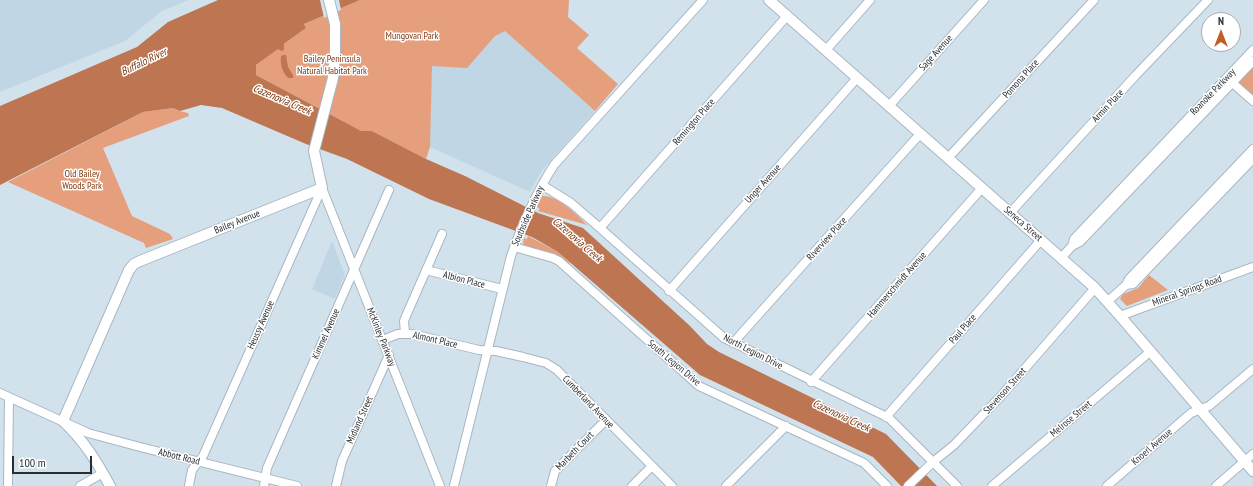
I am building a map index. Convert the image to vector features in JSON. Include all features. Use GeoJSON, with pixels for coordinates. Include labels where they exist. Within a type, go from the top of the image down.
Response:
{"type":"FeatureCollection","features":[{"type":"Feature","properties":{"kind":"main road"},"geometry":{"type":"LineString","coordinates":[[322,188],[314,151],[333,78],[335,24],[329,0]]}},
{"type":"Feature","properties":{"kind":"main road","name":"Seneca Street"},"geometry":{"type":"LineString","coordinates":[[769,0],[1095,288],[1151,351],[1253,472]]}},
{"type":"Feature","properties":{"kind":"main road","name":"Bailey Avenue"},"geometry":{"type":"LineString","coordinates":[[63,421],[127,275],[134,264],[322,188]]}},
{"type":"Feature","properties":{"kind":"main road"},"geometry":{"type":"LineString","coordinates":[[63,421],[78,435],[92,454],[110,486]]}},
{"type":"Feature","properties":{"kind":"street","name":"Southside Parkway"},"geometry":{"type":"LineString","coordinates":[[454,486],[502,289],[514,247],[542,184],[554,165],[703,0]]}},
{"type":"Feature","properties":{"kind":"street"},"geometry":{"type":"LineString","coordinates":[[826,50],[870,0]]}},
{"type":"Feature","properties":{"kind":"street","name":"Sage Avenue"},"geometry":{"type":"LineString","coordinates":[[889,106],[984,0]]}},
{"type":"Feature","properties":{"kind":"street","name":"Pomona Place"},"geometry":{"type":"LineString","coordinates":[[948,158],[1094,0]]}},
{"type":"Feature","properties":{"kind":"street","name":"Armin Place"},"geometry":{"type":"LineString","coordinates":[[1010,213],[1136,75],[1208,0]]}},
{"type":"Feature","properties":{"kind":"street","name":"Remington Place"},"geometry":{"type":"LineString","coordinates":[[600,228],[787,16]]}},
{"type":"Feature","properties":{"kind":"street","name":"Roanoke Parkway"},"geometry":{"type":"LineString","coordinates":[[1061,258],[1072,246],[1080,242],[1126,189],[1229,80],[1253,50]]}},
{"type":"Feature","properties":{"kind":"street","name":"Roanoke Parkway"},"geometry":{"type":"LineString","coordinates":[[1229,80],[1253,61]]}},
{"type":"Feature","properties":{"kind":"street","name":"Unger Avenue"},"geometry":{"type":"LineString","coordinates":[[670,291],[857,78]]}},
{"type":"Feature","properties":{"kind":"street"},"geometry":{"type":"LineString","coordinates":[[1229,80],[1253,101]]}},
{"type":"Feature","properties":{"kind":"street","name":"Riverview Place"},"geometry":{"type":"LineString","coordinates":[[734,343],[920,134]]}},
{"type":"Feature","properties":{"kind":"street"},"geometry":{"type":"LineString","coordinates":[[1108,301],[1126,285],[1133,284],[1226,182],[1253,149]]}},
{"type":"Feature","properties":{"kind":"street"},"geometry":{"type":"LineString","coordinates":[[1226,182],[1253,159]]}},
{"type":"Feature","properties":{"kind":"street","name":"North Legion Drive"},"geometry":{"type":"LineString","coordinates":[[542,184],[571,203],[724,338],[811,382],[889,418],[931,464],[957,486]]}},
{"type":"Feature","properties":{"kind":"street","name":"McKinley Parkway"},"geometry":{"type":"LineString","coordinates":[[322,188],[440,486]]}},
{"type":"Feature","properties":{"kind":"street","name":"Heussy Avenue"},"geometry":{"type":"LineString","coordinates":[[188,486],[192,470],[203,456],[322,188]]}},
{"type":"Feature","properties":{"kind":"street","name":"Hammerschmidt Avenue"},"geometry":{"type":"LineString","coordinates":[[811,382],[982,188]]}},
{"type":"Feature","properties":{"kind":"street","name":"Kimmel Avenue"},"geometry":{"type":"LineString","coordinates":[[264,482],[267,468],[389,190]]}},
{"type":"Feature","properties":{"kind":"street"},"geometry":{"type":"LineString","coordinates":[[405,333],[404,321],[442,234]]}},
{"type":"Feature","properties":{"kind":"street","name":"Paul Place"},"geometry":{"type":"LineString","coordinates":[[886,417],[1041,240]]}},
{"type":"Feature","properties":{"kind":"street","name":"South Legion Drive"},"geometry":{"type":"LineString","coordinates":[[514,247],[553,258],[558,261],[699,386],[864,463],[887,486]]}},
{"type":"Feature","properties":{"kind":"street","name":"Mineral Springs Road"},"geometry":{"type":"LineString","coordinates":[[1120,316],[1253,267]]}},
{"type":"Feature","properties":{"kind":"street","name":"Albion Place"},"geometry":{"type":"LineString","coordinates":[[426,270],[502,289]]}},
{"type":"Feature","properties":{"kind":"street","name":"Stevenson Street"},"geometry":{"type":"LineString","coordinates":[[908,486],[954,445],[1001,396],[1095,288]]}},
{"type":"Feature","properties":{"kind":"street","name":"Almont Place"},"geometry":{"type":"LineString","coordinates":[[383,340],[405,333],[479,350],[487,350]]}},
{"type":"Feature","properties":{"kind":"street","name":"Cumberland Avenue"},"geometry":{"type":"LineString","coordinates":[[487,350],[496,350],[546,363],[557,370],[672,486]]}},
{"type":"Feature","properties":{"kind":"street","name":"Melrose Street"},"geometry":{"type":"LineString","coordinates":[[992,486],[1151,351]]}},
{"type":"Feature","properties":{"kind":"street","name":"Midland Street"},"geometry":{"type":"LineString","coordinates":[[336,486],[342,461],[389,355]]}},
{"type":"Feature","properties":{"kind":"street","name":"Knoerl Avenue"},"geometry":{"type":"LineString","coordinates":[[1107,486],[1191,413],[1209,406],[1253,369]]}},
{"type":"Feature","properties":{"kind":"street","name":"Abbott Road"},"geometry":{"type":"LineString","coordinates":[[0,393],[88,433],[199,462],[264,482],[297,486]]}},
{"type":"Feature","properties":{"kind":"street"},"geometry":{"type":"LineString","coordinates":[[8,486],[9,397]]}},
{"type":"Feature","properties":{"kind":"street","name":"Marbeth Court"},"geometry":{"type":"LineString","coordinates":[[551,486],[555,471],[606,420]]}},
{"type":"Feature","properties":{"kind":"street"},"geometry":{"type":"LineString","coordinates":[[726,486],[786,426]]}},
{"type":"Feature","properties":{"kind":"street"},"geometry":{"type":"LineString","coordinates":[[1216,486],[1253,454]]}},
{"type":"Feature","properties":{"kind":"street"},"geometry":{"type":"LineString","coordinates":[[632,486],[652,466]]}},
{"type":"Feature","properties":{"kind":"street"},"geometry":{"type":"LineString","coordinates":[[80,486],[103,473]]}},
{"type":"Feature","properties":{"kind":"shaded area"},"geometry":{"type":"Polygon","coordinates":[[[0,0],[189,0],[162,11],[125,41],[0,92],[0,0]]]}},
{"type":"Feature","properties":{"kind":"shaded area"},"geometry":{"type":"Polygon","coordinates":[[[372,0],[569,0],[568,17],[557,78],[595,111],[542,170],[530,192],[430,147],[372,0]]]}},
{"type":"Feature","properties":{"kind":"shaded area"},"geometry":{"type":"Polygon","coordinates":[[[332,241],[345,275],[335,299],[312,289],[332,241]]]}},
{"type":"Feature","properties":{"kind":"green space","name":"Mungovan Park"},"geometry":{"type":"Polygon","coordinates":[[[360,0],[569,0],[568,17],[589,35],[577,48],[618,84],[595,111],[505,31],[495,36],[467,68],[432,66],[430,147],[426,159],[372,131],[361,131],[256,75],[256,65],[306,28],[304,24],[360,0]]]}},
{"type":"Feature","properties":{"kind":"green space"},"geometry":{"type":"Polygon","coordinates":[[[1253,66],[1253,97],[1237,83],[1253,66]]]}},
{"type":"Feature","properties":{"kind":"green space","name":"Old Bailey Woods Park"},"geometry":{"type":"Polygon","coordinates":[[[173,108],[188,113],[189,116],[103,148],[132,216],[170,234],[173,239],[146,248],[144,243],[8,182],[143,112],[173,108]]]}},
{"type":"Feature","properties":{"kind":"green space"},"geometry":{"type":"Polygon","coordinates":[[[542,196],[560,202],[587,225],[538,211],[540,209],[537,207],[542,196]]]}},
{"type":"Feature","properties":{"kind":"green space"},"geometry":{"type":"Polygon","coordinates":[[[528,236],[558,252],[570,263],[568,265],[556,255],[525,246],[523,244],[524,238],[527,239],[528,236]]]}},
{"type":"Feature","properties":{"kind":"green space"},"geometry":{"type":"Polygon","coordinates":[[[1149,275],[1168,290],[1127,306],[1120,299],[1123,294],[1138,288],[1149,275]]]}},
{"type":"Feature","properties":{"kind":"water"},"geometry":{"type":"Polygon","coordinates":[[[218,0],[360,0],[304,24],[306,28],[284,44],[284,50],[281,51],[278,49],[256,65],[256,75],[361,131],[372,131],[538,213],[583,228],[690,326],[707,344],[719,352],[886,434],[937,486],[901,486],[873,457],[700,375],[558,252],[532,237],[429,199],[347,159],[306,144],[222,108],[201,105],[180,111],[173,108],[143,112],[0,185],[0,106],[137,47],[168,22],[218,0]]]}},
{"type":"Feature","properties":{"kind":"water"},"geometry":{"type":"Polygon","coordinates":[[[286,55],[288,67],[293,75],[293,78],[288,78],[281,65],[281,56],[286,55]]]}},
{"type":"Feature","properties":{"kind":"pier"},"geometry":{"type":"Polygon","coordinates":[[[320,0],[339,0],[341,10],[324,18],[320,0]]]}},
{"type":"Feature","properties":{"kind":"park label","name":"Bailey Peninsula Natural Habitat Park"},"geometry":{"type":"Point","coordinates":[332,64]}},
{"type":"Feature","properties":{"kind":"water label","name":"Buffalo River"},"geometry":{"type":"Point","coordinates":[144,62]}},
{"type":"Feature","properties":{"kind":"water label","name":"Cazenovia Creek"},"geometry":{"type":"Point","coordinates":[282,100]}},
{"type":"Feature","properties":{"kind":"water label","name":"Cazenovia Creek"},"geometry":{"type":"Point","coordinates":[577,240]}},
{"type":"Feature","properties":{"kind":"water label","name":"Cazenovia Creek"},"geometry":{"type":"Point","coordinates":[841,416]}}]}
